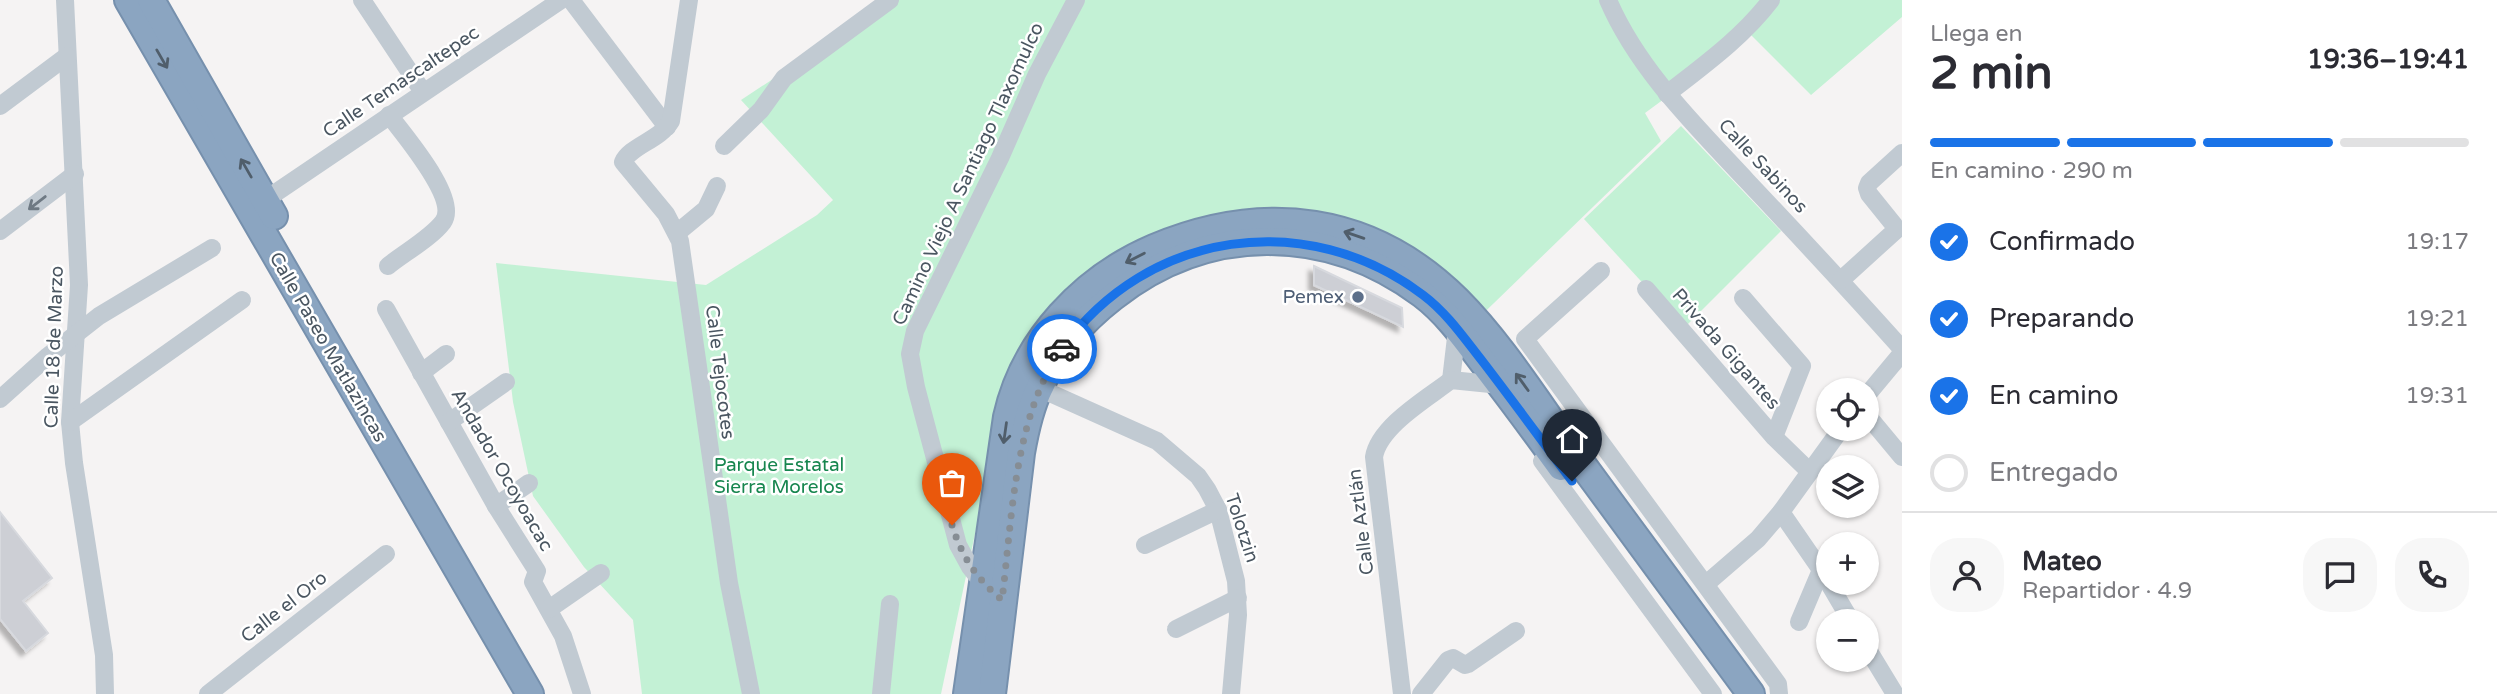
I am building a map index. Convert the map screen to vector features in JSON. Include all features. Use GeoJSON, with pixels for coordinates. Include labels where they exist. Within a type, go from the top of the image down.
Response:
{"type":"FeatureCollection","features":[{"type":"Feature","properties":{"kind":"highway","name":"Calle Paseo Matlazincas"},"geometry":{"type":"LineString","coordinates":[[128,0],[530,694]]}},
{"type":"Feature","properties":{"kind":"highway","name":"Calle Paseo Matlazincas"},"geometry":{"type":"LineString","coordinates":[[151,0],[407,452],[549,694]]}},
{"type":"Feature","properties":{"kind":"highway"},"geometry":{"type":"LineString","coordinates":[[992,694],[992,592],[1010,402],[1022,374],[1056,319],[1080,293],[1134,258],[1208,229],[1244,222],[1300,222],[1339,230],[1388,249],[1435,280],[1477,322],[1751,694]]}},
{"type":"Feature","properties":{"kind":"highway"},"geometry":{"type":"LineString","coordinates":[[967,694],[992,592],[1026,428],[1039,388],[1070,337],[1094,312],[1125,287],[1170,262],[1228,243],[1261,240],[1316,246],[1360,259],[1380,268],[1422,295],[1457,329],[1729,694]]}},
{"type":"Feature","properties":{"kind":"street","name":"Calle 18 de Marzo"},"geometry":{"type":"LineString","coordinates":[[65,0],[79,285],[70,422],[104,655],[106,694]]}},
{"type":"Feature","properties":{"kind":"street"},"geometry":{"type":"LineString","coordinates":[[362,0],[423,92]]}},
{"type":"Feature","properties":{"kind":"street","name":"Calle Temascaltepec"},"geometry":{"type":"LineString","coordinates":[[265,200],[561,0]]}},
{"type":"Feature","properties":{"kind":"street"},"geometry":{"type":"LineString","coordinates":[[571,0],[667,127],[673,115],[689,0]]}},
{"type":"Feature","properties":{"kind":"street"},"geometry":{"type":"LineString","coordinates":[[724,146],[761,110],[784,78],[890,0]]}},
{"type":"Feature","properties":{"kind":"street","name":"Camino Viejo A Santiago Tlaxomulco"},"geometry":{"type":"LineString","coordinates":[[992,592],[964,559],[955,535],[916,387],[912,343],[915,331],[1000,158],[1037,74],[1076,0]]}},
{"type":"Feature","properties":{"kind":"street","name":"Calle Sabinos"},"geometry":{"type":"LineString","coordinates":[[1608,0],[1667,94],[1840,280],[1902,351],[1879,379]]}},
{"type":"Feature","properties":{"kind":"street"},"geometry":{"type":"LineString","coordinates":[[1667,94],[1751,25],[1771,0]]}},
{"type":"Feature","properties":{"kind":"street"},"geometry":{"type":"LineString","coordinates":[[0,106],[67,56]]}},
{"type":"Feature","properties":{"kind":"street"},"geometry":{"type":"LineString","coordinates":[[388,266],[440,225],[446,214],[445,199],[438,184],[389,115]]}},
{"type":"Feature","properties":{"kind":"street","name":"Calle Tejocotes"},"geometry":{"type":"LineString","coordinates":[[667,127],[626,156],[623,162],[666,214],[677,233],[686,275],[729,583],[751,694]]}},
{"type":"Feature","properties":{"kind":"street"},"geometry":{"type":"LineString","coordinates":[[1840,280],[1895,231],[1894,225],[1868,194],[1867,188],[1869,183],[1902,153]]}},
{"type":"Feature","properties":{"kind":"street"},"geometry":{"type":"LineString","coordinates":[[0,231],[75,174]]}},
{"type":"Feature","properties":{"kind":"street"},"geometry":{"type":"LineString","coordinates":[[677,233],[706,209],[717,186]]}},
{"type":"Feature","properties":{"kind":"street"},"geometry":{"type":"LineString","coordinates":[[0,399],[76,332],[118,303],[212,248]]}},
{"type":"Feature","properties":{"kind":"street"},"geometry":{"type":"LineString","coordinates":[[1601,271],[1525,339],[1778,684],[1779,694]]}},
{"type":"Feature","properties":{"kind":"street","name":"Privada Gigantes"},"geometry":{"type":"LineString","coordinates":[[1646,289],[1774,436],[1809,471]]}},
{"type":"Feature","properties":{"kind":"street","name":"Privada Gigantes"},"geometry":{"type":"LineString","coordinates":[[1744,298],[1802,366],[1774,436]]}},
{"type":"Feature","properties":{"kind":"street"},"geometry":{"type":"LineString","coordinates":[[70,422],[242,300]]}},
{"type":"Feature","properties":{"kind":"street","name":"Andador Ocoyoacac"},"geometry":{"type":"LineString","coordinates":[[386,309],[496,506],[537,571],[534,584],[564,636],[582,694]]}},
{"type":"Feature","properties":{"kind":"street"},"geometry":{"type":"LineString","coordinates":[[1457,329],[1451,380],[1500,385]]}},
{"type":"Feature","properties":{"kind":"street"},"geometry":{"type":"LineString","coordinates":[[421,373],[446,355]]}},
{"type":"Feature","properties":{"kind":"street","name":"Calle Aztlán"},"geometry":{"type":"LineString","coordinates":[[1402,694],[1374,457],[1376,448],[1389,429],[1451,380]]}},
{"type":"Feature","properties":{"kind":"street"},"geometry":{"type":"LineString","coordinates":[[449,422],[506,382]]}},
{"type":"Feature","properties":{"kind":"street","name":"Tolotzin"},"geometry":{"type":"LineString","coordinates":[[1039,388],[1157,441],[1198,476],[1218,510],[1233,564],[1238,598],[1231,694]]}},
{"type":"Feature","properties":{"kind":"street"},"geometry":{"type":"LineString","coordinates":[[1879,429],[1902,457]]}},
{"type":"Feature","properties":{"kind":"street"},"geometry":{"type":"LineString","coordinates":[[1540,438],[1538,450],[1541,460],[1713,694]]}},
{"type":"Feature","properties":{"kind":"street"},"geometry":{"type":"LineString","coordinates":[[1706,584],[1758,539],[1781,512],[1832,441]]}},
{"type":"Feature","properties":{"kind":"street"},"geometry":{"type":"LineString","coordinates":[[496,506],[529,483]]}},
{"type":"Feature","properties":{"kind":"street"},"geometry":{"type":"LineString","coordinates":[[1624,521],[1633,485]]}},
{"type":"Feature","properties":{"kind":"street"},"geometry":{"type":"LineString","coordinates":[[1145,545],[1218,510]]}},
{"type":"Feature","properties":{"kind":"street"},"geometry":{"type":"LineString","coordinates":[[1781,512],[1816,563]]}},
{"type":"Feature","properties":{"kind":"street","name":"Calle el Oro"},"geometry":{"type":"LineString","coordinates":[[208,694],[386,554]]}},
{"type":"Feature","properties":{"kind":"street"},"geometry":{"type":"LineString","coordinates":[[549,608],[601,573]]}},
{"type":"Feature","properties":{"kind":"street"},"geometry":{"type":"LineString","coordinates":[[1799,622],[1816,582]]}},
{"type":"Feature","properties":{"kind":"street"},"geometry":{"type":"LineString","coordinates":[[1176,629],[1238,598]]}},
{"type":"Feature","properties":{"kind":"street"},"geometry":{"type":"LineString","coordinates":[[881,694],[890,604]]}},
{"type":"Feature","properties":{"kind":"street"},"geometry":{"type":"LineString","coordinates":[[1421,694],[1448,660],[1453,658],[1468,664],[1516,631]]}},
{"type":"Feature","properties":{"kind":"street"},"geometry":{"type":"LineString","coordinates":[[1879,668],[1895,694]]}},
{"type":"Feature","properties":{"kind":"green space","name":"Parque Estatal Sierra Morelos"},"geometry":{"type":"Polygon","coordinates":[[[893,0],[1902,0],[1902,17],[1811,95],[1751,35],[1645,113],[1661,141],[1462,334],[1418,291],[1284,232],[1103,274],[1010,369],[941,694],[642,694],[633,620],[584,567],[533,496],[513,402],[496,263],[706,285],[817,215],[833,200],[741,100],[893,0]]]}},
{"type":"Feature","properties":{"kind":"green space"},"geometry":{"type":"Polygon","coordinates":[[[1681,126],[1781,231],[1684,328],[1584,219],[1681,126]]]}},
{"type":"Feature","properties":{"kind":"building","name":"Pemex"},"geometry":{"type":"Polygon","coordinates":[[[1314,266],[1402,308],[1403,327],[1314,285],[1314,266]]]}},
{"type":"Feature","properties":{"kind":"building"},"geometry":{"type":"Polygon","coordinates":[[[0,512],[52,578],[23,601],[48,633],[26,651],[0,619],[0,512]]]}},
{"type":"Feature","properties":{"kind":"way so far"},"geometry":{"type":"LineString","coordinates":[[952,525],[964,559],[983,584],[1002,600],[1026,428],[1039,388],[1062,349]]}},
{"type":"Feature","properties":{"kind":"place","name":"Pemex"},"geometry":{"type":"Point","coordinates":[1358,297]}},
{"type":"Feature","properties":{"kind":"route"},"geometry":{"type":"LineString","coordinates":[[1062,349],[1094,312],[1125,287],[1157,268],[1190,254],[1248,240],[1284,242],[1337,251],[1380,268],[1436,306],[1487,367],[1572,481]]}}]}
